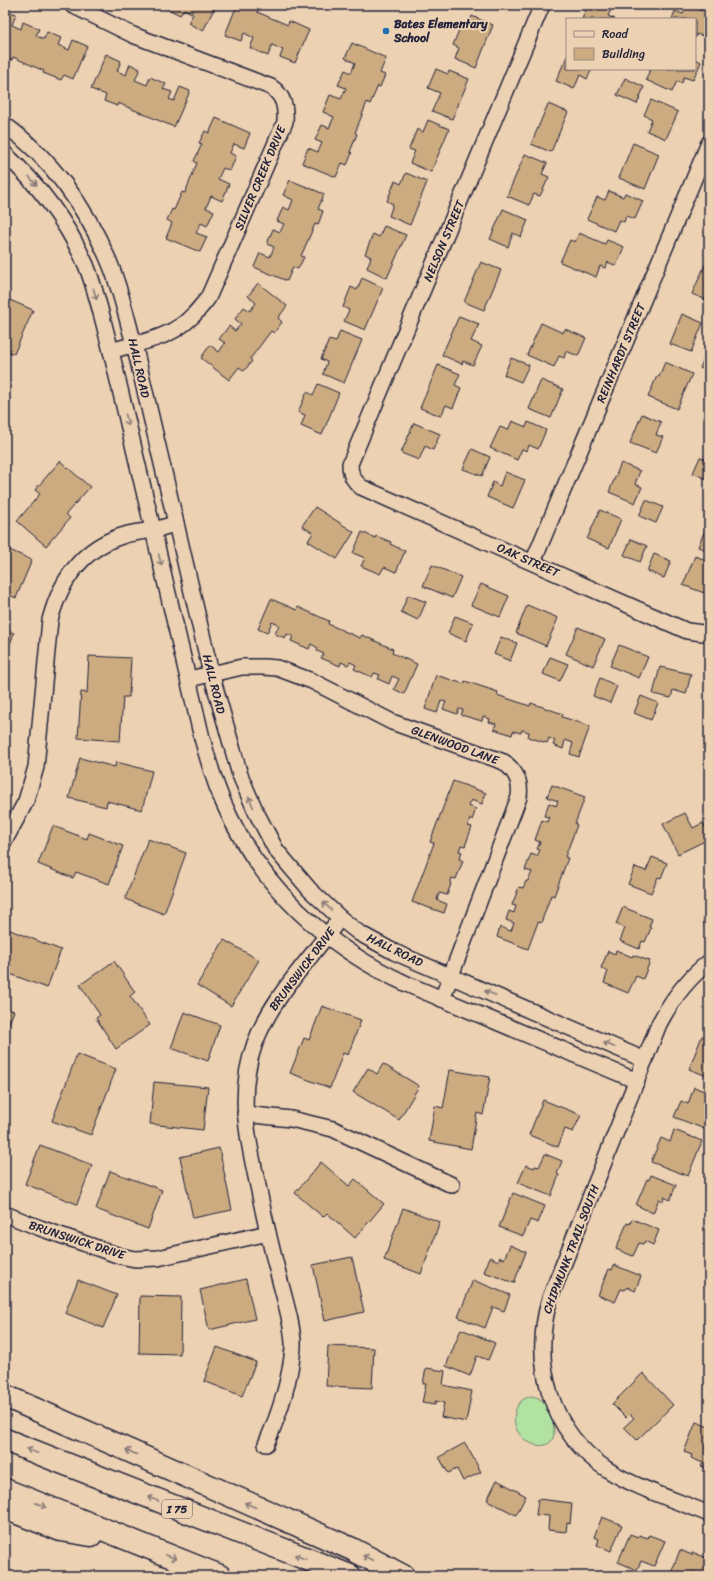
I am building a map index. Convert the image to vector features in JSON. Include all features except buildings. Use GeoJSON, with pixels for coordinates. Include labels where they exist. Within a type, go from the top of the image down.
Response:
{"type":"FeatureCollection","features":[{"type":"Feature","properties":{"kind":"highway"},"geometry":{"type":"LineString","coordinates":[[5,1396],[352,1549],[403,1576]]}},
{"type":"Feature","properties":{"kind":"highway","name":"I 75"},"geometry":{"type":"LineString","coordinates":[[5,1440],[350,1576]]}},
{"type":"Feature","properties":{"kind":"highway"},"geometry":{"type":"LineString","coordinates":[[5,1490],[220,1576]]}},
{"type":"Feature","properties":{"kind":"highway"},"geometry":{"type":"LineString","coordinates":[[5,1508],[61,1530],[134,1542]]}},
{"type":"Feature","properties":{"kind":"street","name":"SILVER CREEK DRIVE"},"geometry":{"type":"LineString","coordinates":[[72,5],[133,34],[271,87],[283,99],[286,109],[285,122],[208,298],[195,314],[180,327],[164,335],[111,351]]}},
{"type":"Feature","properties":{"kind":"street","name":"NELSON STREET"},"geometry":{"type":"LineString","coordinates":[[352,477],[350,464],[542,5]]}},
{"type":"Feature","properties":{"kind":"street","name":"HALL ROAD"},"geometry":{"type":"LineString","coordinates":[[5,125],[37,153],[69,190],[91,223],[109,260],[134,344],[211,673],[240,775],[256,812],[276,850],[310,890],[340,918],[394,952],[645,1060]]}},
{"type":"Feature","properties":{"kind":"street","name":"REINHARDT STREET"},"geometry":{"type":"LineString","coordinates":[[533,562],[709,143]]}},
{"type":"Feature","properties":{"kind":"street","name":"HALL ROAD"},"geometry":{"type":"LineString","coordinates":[[5,154],[25,172],[49,200],[70,232],[86,266],[95,291],[111,351],[211,771],[224,804],[239,835],[258,866],[278,891],[300,914],[347,951],[384,974],[637,1081]]}},
{"type":"Feature","properties":{"kind":"street","name":"OAK STREET"},"geometry":{"type":"LineString","coordinates":[[352,477],[361,487],[687,630],[703,633],[709,631]]}},
{"type":"Feature","properties":{"kind":"street"},"geometry":{"type":"LineString","coordinates":[[5,840],[26,801],[36,767],[50,620],[54,602],[62,585],[79,563],[100,546],[126,535],[153,530],[176,523]]}},
{"type":"Feature","properties":{"kind":"street","name":"GLENWOOD LANE"},"geometry":{"type":"LineString","coordinates":[[188,678],[242,667],[264,667],[290,672],[312,681],[392,722],[504,762],[511,768],[519,780],[519,797],[442,999]]}},
{"type":"Feature","properties":{"kind":"street","name":"BRUNSWICK DRIVE"},"geometry":{"type":"LineString","coordinates":[[266,1444],[279,1416],[293,1348],[289,1316],[268,1233],[247,1138],[245,1090],[255,1044],[262,1026],[280,996],[340,918]]}},
{"type":"Feature","properties":{"kind":"street"},"geometry":{"type":"LineString","coordinates":[[637,1081],[659,1024],[667,1009],[680,990],[695,973],[709,962]]}},
{"type":"Feature","properties":{"kind":"street","name":"CHIPMUNK TRAIL SOUTH"},"geometry":{"type":"LineString","coordinates":[[637,1081],[550,1298],[542,1331],[542,1361],[547,1386],[557,1412],[572,1436],[588,1455],[608,1470],[633,1483],[709,1514]]}},
{"type":"Feature","properties":{"kind":"street"},"geometry":{"type":"LineString","coordinates":[[245,1114],[291,1119],[333,1129],[452,1185]]}},
{"type":"Feature","properties":{"kind":"street","name":"BRUNSWICK DRIVE"},"geometry":{"type":"LineString","coordinates":[[5,1214],[47,1231],[120,1256],[135,1259],[158,1258],[268,1233]]}},
{"type":"Feature","properties":{"kind":"green space"},"geometry":{"type":"Polygon","coordinates":[[[709,900],[709,934],[704,926],[703,917],[709,900]]]}},
{"type":"Feature","properties":{"kind":"green space"},"geometry":{"type":"Polygon","coordinates":[[[531,1396],[540,1399],[543,1402],[552,1419],[554,1433],[552,1441],[546,1445],[539,1446],[524,1439],[518,1432],[515,1423],[515,1413],[517,1407],[523,1400],[531,1396]]]}},
{"type":"Feature","properties":{"kind":"place","name":"Bates Elementary School"},"geometry":{"type":"Point","coordinates":[386,31]}}]}
